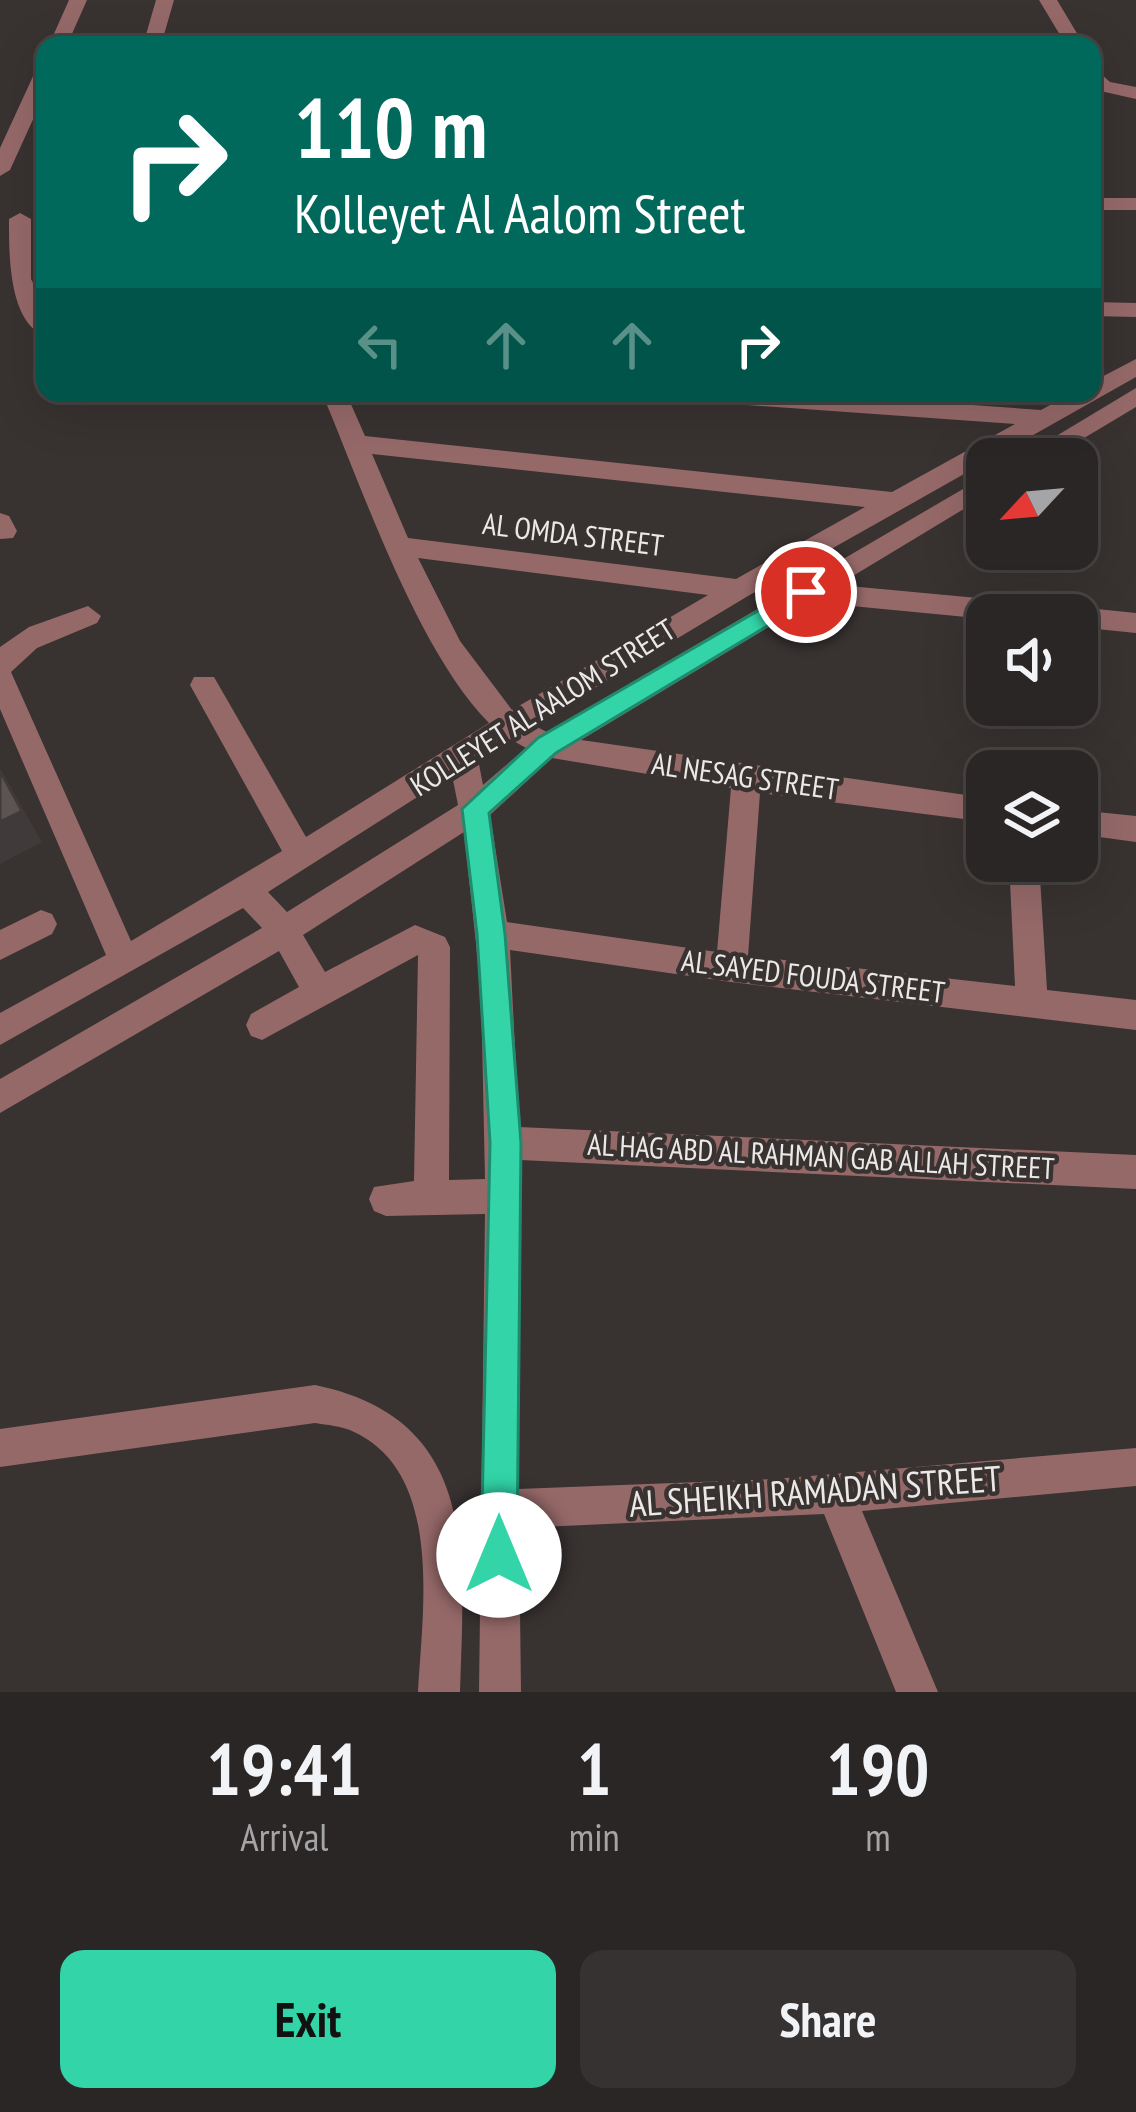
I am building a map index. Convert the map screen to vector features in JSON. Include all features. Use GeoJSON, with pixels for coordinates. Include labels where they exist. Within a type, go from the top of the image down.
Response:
{"type":"FeatureCollection","features":[{"type":"Feature","properties":{"kind":"street"},"geometry":{"type":"LineString","coordinates":[[62,36],[78,0]]}},
{"type":"Feature","properties":{"kind":"street"},"geometry":{"type":"LineString","coordinates":[[155,36],[166,0]]}},
{"type":"Feature","properties":{"kind":"street"},"geometry":{"type":"LineString","coordinates":[[1048,0],[1070,36]]}},
{"type":"Feature","properties":{"kind":"street"},"geometry":{"type":"LineString","coordinates":[[1101,85],[1136,93]]}},
{"type":"Feature","properties":{"kind":"street"},"geometry":{"type":"LineString","coordinates":[[0,170],[36,92]]}},
{"type":"Feature","properties":{"kind":"street"},"geometry":{"type":"LineString","coordinates":[[1101,204],[1136,204]]}},
{"type":"Feature","properties":{"kind":"street"},"geometry":{"type":"LineString","coordinates":[[10,220],[20,279],[36,311]]}},
{"type":"Feature","properties":{"kind":"street"},"geometry":{"type":"LineString","coordinates":[[1101,309],[1136,310]]}},
{"type":"Feature","properties":{"kind":"street","name":"KOLLEYET AL AALOM STREET"},"geometry":{"type":"LineString","coordinates":[[1101,386],[1136,367]]}},
{"type":"Feature","properties":{"kind":"street"},"geometry":{"type":"LineString","coordinates":[[1065,438],[1136,396]]}},
{"type":"Feature","properties":{"kind":"street","name":"AL NESAG STREET"},"geometry":{"type":"LineString","coordinates":[[338,402],[399,546],[465,675],[509,725],[547,746],[966,808]]}},
{"type":"Feature","properties":{"kind":"street"},"geometry":{"type":"LineString","coordinates":[[861,402],[1046,418]]}},
{"type":"Feature","properties":{"kind":"street","name":"KOLLEYET AL AALOM STREET"},"geometry":{"type":"LineString","coordinates":[[0,1030],[247,890],[509,725],[739,589],[1074,402]]}},
{"type":"Feature","properties":{"kind":"street"},"geometry":{"type":"LineString","coordinates":[[358,444],[898,502]]}},
{"type":"Feature","properties":{"kind":"street","name":"KOLLEYET AL AALOM STREET"},"geometry":{"type":"LineString","coordinates":[[0,1097],[284,931],[476,809],[547,746],[966,497]]}},
{"type":"Feature","properties":{"kind":"street","name":"AL OMDA STREET"},"geometry":{"type":"LineString","coordinates":[[399,546],[739,589]]}},
{"type":"Feature","properties":{"kind":"street"},"geometry":{"type":"LineString","coordinates":[[806,592],[966,607]]}},
{"type":"Feature","properties":{"kind":"street"},"geometry":{"type":"LineString","coordinates":[[0,667],[8,653],[24,642],[88,616]]}},
{"type":"Feature","properties":{"kind":"street"},"geometry":{"type":"LineString","coordinates":[[1098,619],[1136,623]]}},
{"type":"Feature","properties":{"kind":"street"},"geometry":{"type":"LineString","coordinates":[[0,677],[124,961]]}},
{"type":"Feature","properties":{"kind":"street"},"geometry":{"type":"LineString","coordinates":[[203,685],[301,856]]}},
{"type":"Feature","properties":{"kind":"street"},"geometry":{"type":"LineString","coordinates":[[463,757],[476,809],[491,934],[506,1143],[500,1692]]}},
{"type":"Feature","properties":{"kind":"street"},"geometry":{"type":"LineString","coordinates":[[731,968],[746,779]]}},
{"type":"Feature","properties":{"kind":"street"},"geometry":{"type":"LineString","coordinates":[[1098,824],[1136,829]]}},
{"type":"Feature","properties":{"kind":"street"},"geometry":{"type":"LineString","coordinates":[[1025,882],[1032,1004]]}},
{"type":"Feature","properties":{"kind":"street"},"geometry":{"type":"LineString","coordinates":[[247,890],[284,931],[319,992]]}},
{"type":"Feature","properties":{"kind":"street"},"geometry":{"type":"LineString","coordinates":[[0,946],[41,925]]}},
{"type":"Feature","properties":{"kind":"street","name":"AL SAYED FOUDA STREET"},"geometry":{"type":"LineString","coordinates":[[491,934],[731,968],[1136,1015]]}},
{"type":"Feature","properties":{"kind":"street"},"geometry":{"type":"LineString","coordinates":[[262,1025],[415,939],[434,947],[431,1198]]}},
{"type":"Feature","properties":{"kind":"street","name":"AL HAG ABD AL RAHMAN GAB ALLAH STREET"},"geometry":{"type":"LineString","coordinates":[[506,1143],[1136,1172]]}},
{"type":"Feature","properties":{"kind":"street"},"geometry":{"type":"LineString","coordinates":[[386,1199],[504,1196]]}},
{"type":"Feature","properties":{"kind":"street"},"geometry":{"type":"LineString","coordinates":[[0,1448],[315,1404],[366,1417],[407,1450],[434,1501],[441,1562],[439,1692]]}},
{"type":"Feature","properties":{"kind":"street","name":"AL SHEIKH RAMADAN STREET"},"geometry":{"type":"LineString","coordinates":[[499,1509],[775,1499],[1134,1467]]}},
{"type":"Feature","properties":{"kind":"street"},"geometry":{"type":"LineString","coordinates":[[836,1492],[917,1692]]}},
{"type":"Feature","properties":{"kind":"building"},"geometry":{"type":"Polygon","coordinates":[[[0,771],[22,811],[0,822],[0,771]]]}},
{"type":"Feature","properties":{"kind":"route"},"geometry":{"type":"LineString","coordinates":[[499,1555],[506,1143],[491,934],[476,809],[547,746],[806,592]]}}]}
